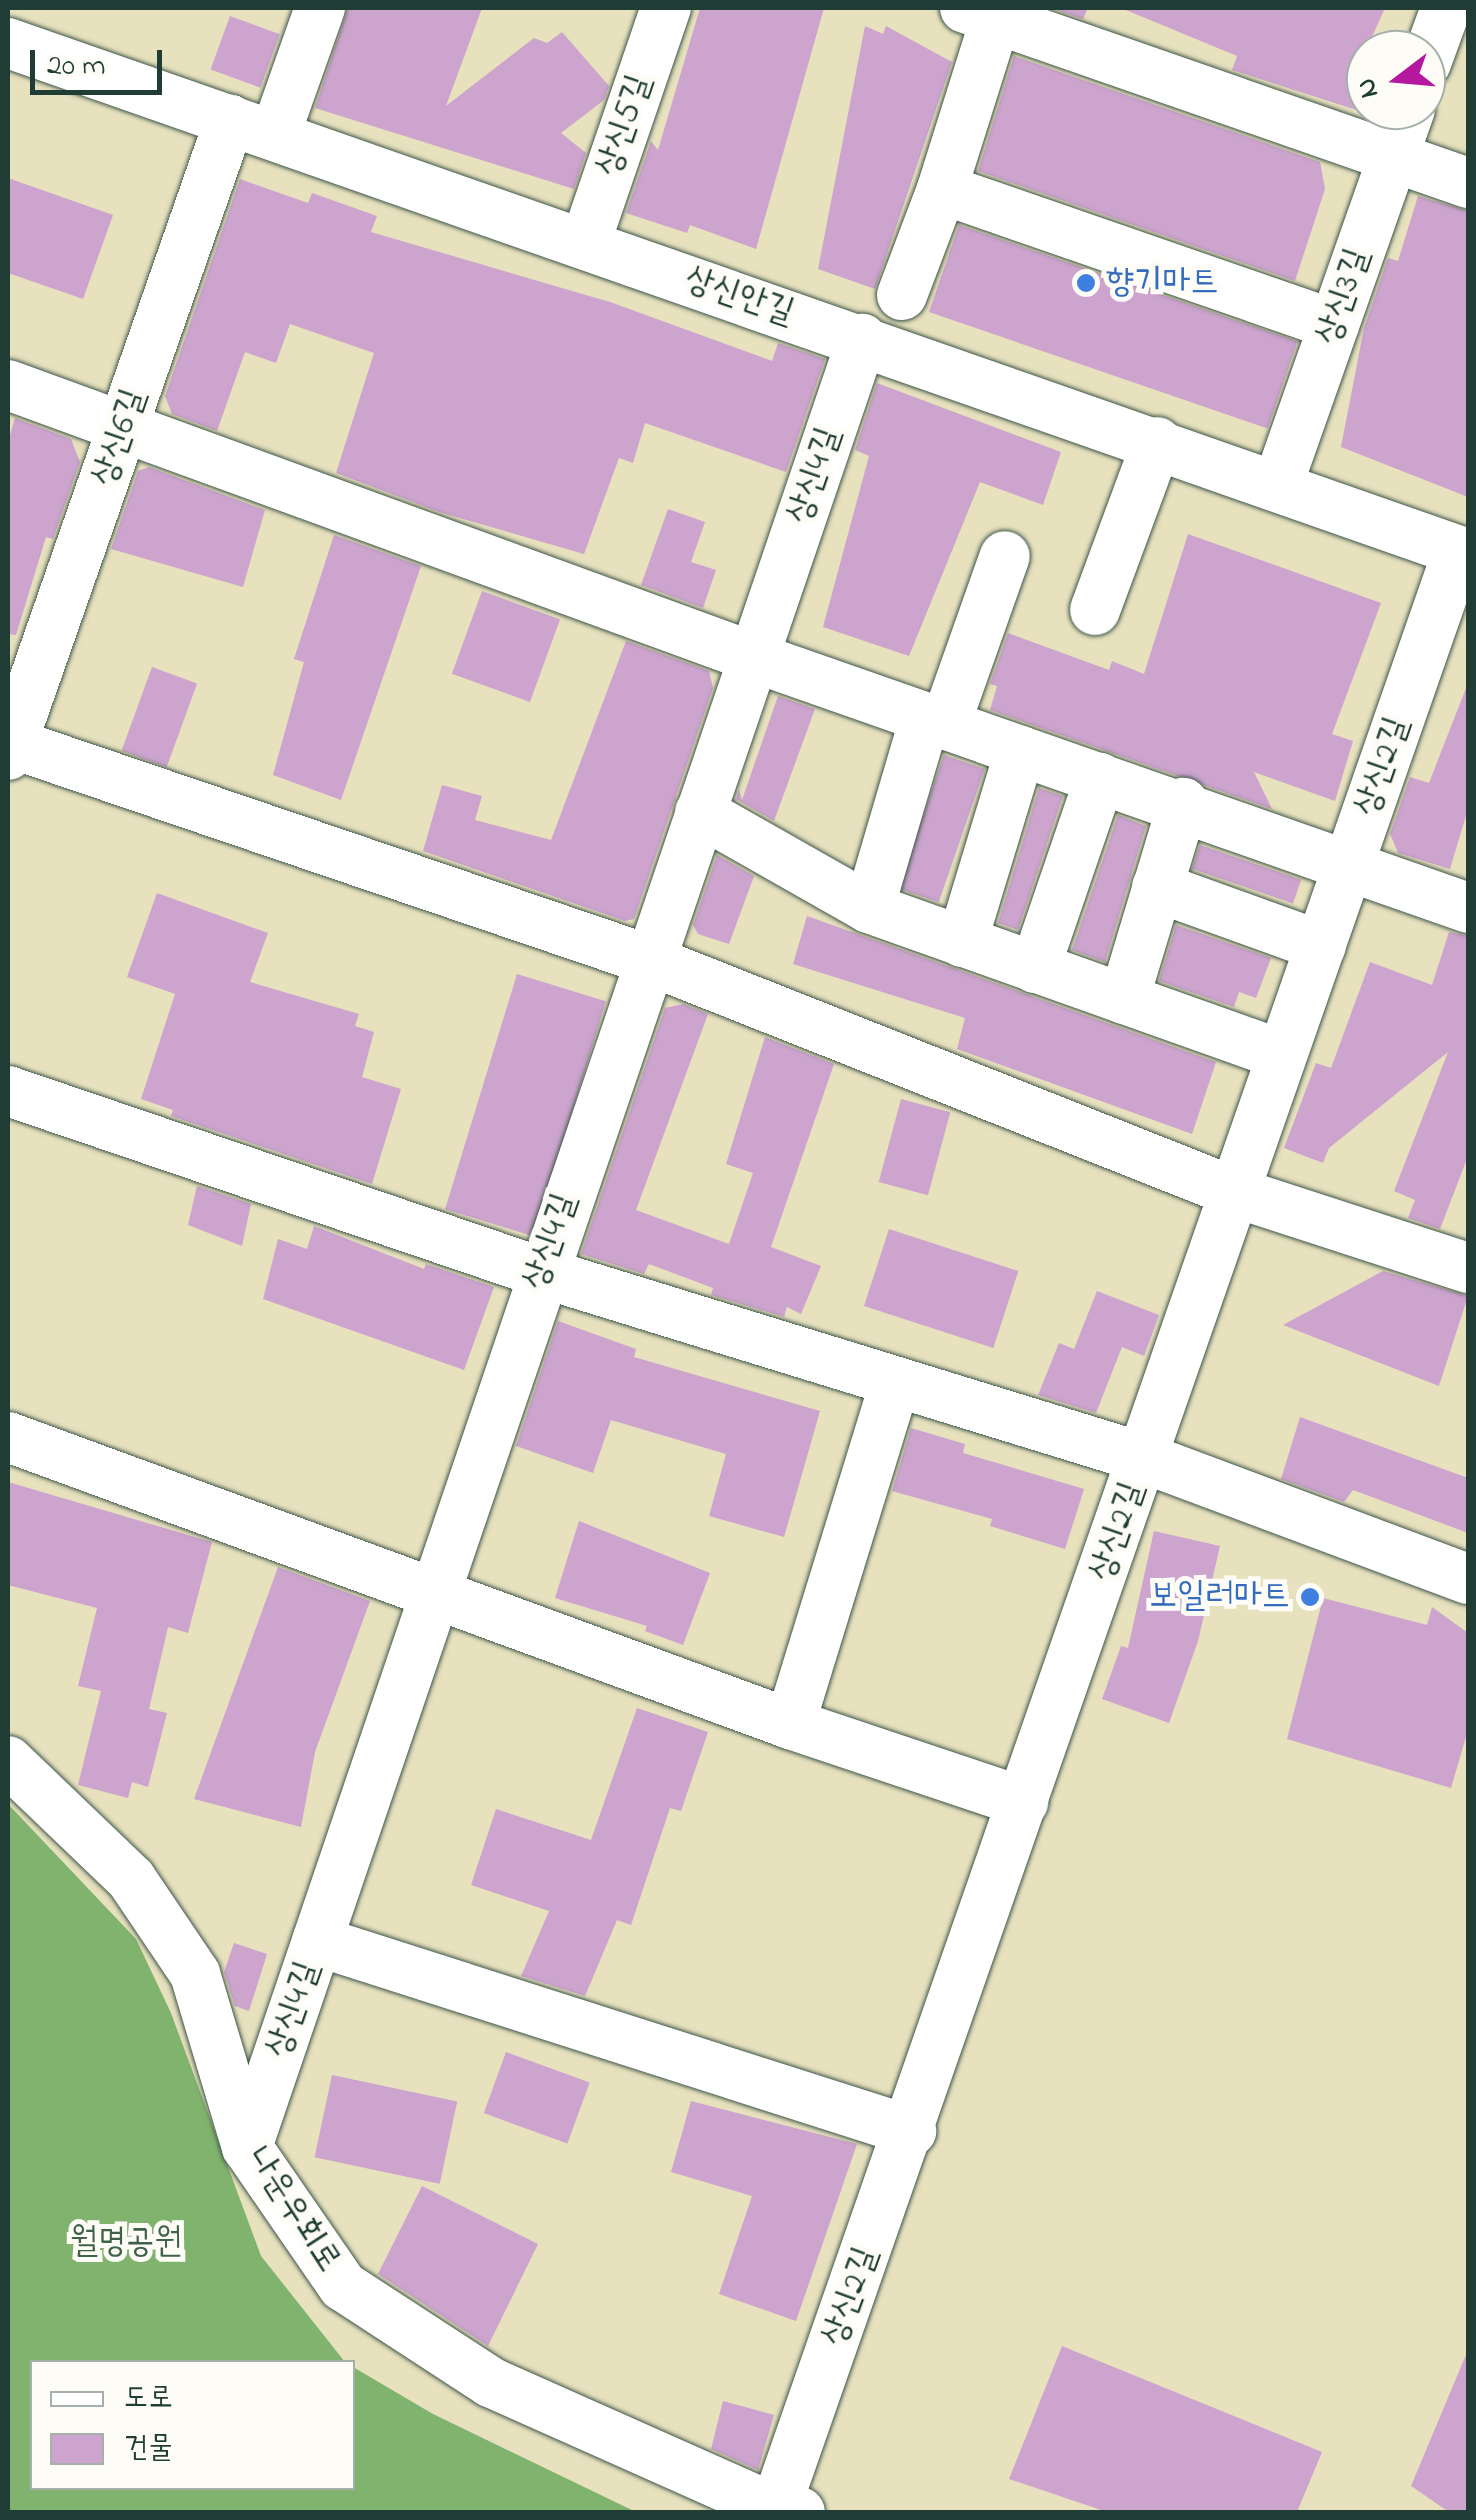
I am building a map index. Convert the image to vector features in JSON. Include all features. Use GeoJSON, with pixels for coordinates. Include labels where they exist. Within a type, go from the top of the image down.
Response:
{"type":"FeatureCollection","features":[{"type":"Feature","properties":{"kind":"street","name":"상신6길"},"geometry":{"type":"LineString","coordinates":[[10,749],[123,432],[253,127],[320,8]]}},
{"type":"Feature","properties":{"kind":"street","name":"상신5길"},"geometry":{"type":"LineString","coordinates":[[585,244],[666,8]]}},
{"type":"Feature","properties":{"kind":"street"},"geometry":{"type":"LineString","coordinates":[[902,294],[942,189],[981,13],[1468,183]]}},
{"type":"Feature","properties":{"kind":"street","name":"상신안길"},"geometry":{"type":"LineString","coordinates":[[8,43],[1464,552]]}},
{"type":"Feature","properties":{"kind":"street","name":"상신3길"},"geometry":{"type":"LineString","coordinates":[[1278,484],[1403,130]]}},
{"type":"Feature","properties":{"kind":"street"},"geometry":{"type":"LineString","coordinates":[[942,189],[1334,324]]}},
{"type":"Feature","properties":{"kind":"street","name":"상신4길"},"geometry":{"type":"LineString","coordinates":[[248,2147],[540,1272],[862,339]]}},
{"type":"Feature","properties":{"kind":"street"},"geometry":{"type":"LineString","coordinates":[[8,386],[123,432],[753,658],[1183,803],[1468,908]]}},
{"type":"Feature","properties":{"kind":"street"},"geometry":{"type":"LineString","coordinates":[[1096,610],[1158,442]]}},
{"type":"Feature","properties":{"kind":"street","name":"상신2길"},"geometry":{"type":"LineString","coordinates":[[783,2511],[1234,1192],[1464,552]]}},
{"type":"Feature","properties":{"kind":"street"},"geometry":{"type":"LineString","coordinates":[[870,908],[935,721],[1004,556]]}},
{"type":"Feature","properties":{"kind":"street"},"geometry":{"type":"LineString","coordinates":[[10,749],[649,960],[1234,1192],[1468,1268]]}},
{"type":"Feature","properties":{"kind":"street"},"geometry":{"type":"LineString","coordinates":[[962,942],[1020,751]]}},
{"type":"Feature","properties":{"kind":"street"},"geometry":{"type":"LineString","coordinates":[[1034,968],[1100,778]]}},
{"type":"Feature","properties":{"kind":"street"},"geometry":{"type":"LineString","coordinates":[[1124,999],[1183,803]]}},
{"type":"Feature","properties":{"kind":"street"},"geometry":{"type":"LineString","coordinates":[[700,812],[870,908],[1282,1055]]}},
{"type":"Feature","properties":{"kind":"street"},"geometry":{"type":"LineString","coordinates":[[1157,887],[1321,946]]}},
{"type":"Feature","properties":{"kind":"street"},"geometry":{"type":"LineString","coordinates":[[8,1091],[540,1272],[1144,1458],[1468,1580]]}},
{"type":"Feature","properties":{"kind":"street"},"geometry":{"type":"LineString","coordinates":[[790,1724],[894,1383]]}},
{"type":"Feature","properties":{"kind":"street"},"geometry":{"type":"LineString","coordinates":[[8,1438],[790,1724],[1023,1802]]}},
{"type":"Feature","properties":{"kind":"street","name":"나운우회로"},"geometry":{"type":"LineString","coordinates":[[8,1761],[131,1879],[195,1974],[248,2147],[343,2286],[490,2382],[783,2511]]}},
{"type":"Feature","properties":{"kind":"street"},"geometry":{"type":"LineString","coordinates":[[317,1941],[912,2131]]}},
{"type":"Feature","properties":{"kind":"green space","name":"월명공원"},"geometry":{"type":"Polygon","coordinates":[[[8,1804],[136,1939],[171,2013],[261,2256],[343,2360],[30,2360],[30,2490],[355,2490],[355,2368],[433,2414],[636,2512],[8,2512],[8,1804]]]}},
{"type":"Feature","properties":{"kind":"building"},"geometry":{"type":"Polygon","coordinates":[[[348,8],[482,8],[446,106],[534,38],[547,43],[562,32],[609,86],[604,100],[561,133],[586,153],[574,189],[315,108],[348,8]]]}},
{"type":"Feature","properties":{"kind":"building"},"geometry":{"type":"Polygon","coordinates":[[[700,8],[824,8],[756,249],[690,225],[687,233],[626,213],[651,141],[658,150],[700,8]]]}},
{"type":"Feature","properties":{"kind":"building"},"geometry":{"type":"Polygon","coordinates":[[[1051,8],[1088,8],[1083,19],[1051,8]]]}},
{"type":"Feature","properties":{"kind":"building"},"geometry":{"type":"Polygon","coordinates":[[[1121,8],[1385,8],[1375,30],[1346,30],[1346,107],[1232,70],[1237,56],[1121,8]]]}},
{"type":"Feature","properties":{"kind":"building"},"geometry":{"type":"Polygon","coordinates":[[[230,16],[280,34],[260,88],[211,70],[230,16]]]}},
{"type":"Feature","properties":{"kind":"building"},"geometry":{"type":"Polygon","coordinates":[[[865,26],[883,34],[886,26],[952,62],[875,289],[818,269],[865,26]]]}},
{"type":"Feature","properties":{"kind":"building"},"geometry":{"type":"Polygon","coordinates":[[[1014,56],[1320,162],[1325,189],[1295,281],[978,171],[1014,56]]]}},
{"type":"Feature","properties":{"kind":"building"},"geometry":{"type":"Polygon","coordinates":[[[8,178],[113,215],[83,299],[8,273],[8,178]]]}},
{"type":"Feature","properties":{"kind":"building"},"geometry":{"type":"Polygon","coordinates":[[[240,179],[308,203],[312,193],[377,216],[371,232],[610,302],[772,361],[778,343],[825,359],[786,472],[645,423],[633,463],[619,458],[584,554],[439,512],[336,473],[374,353],[290,324],[276,363],[245,352],[217,431],[172,414],[165,396],[240,179]]]}},
{"type":"Feature","properties":{"kind":"building"},"geometry":{"type":"Polygon","coordinates":[[[1418,196],[1468,211],[1468,497],[1341,447],[1364,328],[1388,258],[1398,261],[1418,196]]]}},
{"type":"Feature","properties":{"kind":"building"},"geometry":{"type":"Polygon","coordinates":[[[959,225],[1297,342],[1268,429],[929,312],[959,225]]]}},
{"type":"Feature","properties":{"kind":"building"},"geometry":{"type":"Polygon","coordinates":[[[877,383],[1061,452],[1043,505],[980,482],[909,656],[823,627],[869,456],[855,450],[877,383]]]}},
{"type":"Feature","properties":{"kind":"building"},"geometry":{"type":"Polygon","coordinates":[[[15,418],[71,439],[80,462],[53,539],[46,537],[16,635],[8,634],[8,442],[15,418]]]}},
{"type":"Feature","properties":{"kind":"building"},"geometry":{"type":"Polygon","coordinates":[[[149,467],[265,510],[243,587],[111,549],[138,471],[149,467]]]}},
{"type":"Feature","properties":{"kind":"building"},"geometry":{"type":"Polygon","coordinates":[[[668,509],[705,522],[691,562],[716,570],[703,608],[641,585],[668,509]]]}},
{"type":"Feature","properties":{"kind":"building"},"geometry":{"type":"Polygon","coordinates":[[[1188,534],[1381,603],[1332,734],[1353,741],[1335,801],[1254,772],[1272,809],[990,710],[997,686],[990,684],[1008,633],[1109,670],[1112,661],[1144,674],[1188,534]]]}},
{"type":"Feature","properties":{"kind":"building"},"geometry":{"type":"Polygon","coordinates":[[[334,535],[421,566],[341,800],[273,775],[304,662],[294,659],[334,535]]]}},
{"type":"Feature","properties":{"kind":"building"},"geometry":{"type":"Polygon","coordinates":[[[482,591],[560,619],[530,702],[452,674],[482,591]]]}},
{"type":"Feature","properties":{"kind":"building"},"geometry":{"type":"Polygon","coordinates":[[[626,641],[709,671],[713,688],[634,919],[625,921],[423,851],[442,785],[482,796],[475,820],[551,840],[626,641]]]}},
{"type":"Feature","properties":{"kind":"building"},"geometry":{"type":"Polygon","coordinates":[[[152,667],[197,683],[167,767],[122,751],[152,667]]]}},
{"type":"Feature","properties":{"kind":"building"},"geometry":{"type":"Polygon","coordinates":[[[1466,688],[1468,809],[1450,869],[1398,853],[1390,834],[1410,777],[1429,783],[1466,688]]]}},
{"type":"Feature","properties":{"kind":"building"},"geometry":{"type":"Polygon","coordinates":[[[778,696],[815,709],[774,821],[736,799],[739,789],[742,800],[778,696]]]}},
{"type":"Feature","properties":{"kind":"building"},"geometry":{"type":"Polygon","coordinates":[[[944,755],[985,769],[939,902],[898,888],[944,755]]]}},
{"type":"Feature","properties":{"kind":"building"},"geometry":{"type":"Polygon","coordinates":[[[1039,788],[1063,796],[1018,930],[998,923],[1039,788]]]}},
{"type":"Feature","properties":{"kind":"building"},"geometry":{"type":"Polygon","coordinates":[[[1118,815],[1146,826],[1105,962],[1072,950],[1118,815]]]}},
{"type":"Feature","properties":{"kind":"building"},"geometry":{"type":"Polygon","coordinates":[[[1200,845],[1301,880],[1293,903],[1192,869],[1200,845]]]}},
{"type":"Feature","properties":{"kind":"building"},"geometry":{"type":"Polygon","coordinates":[[[717,855],[754,876],[729,944],[698,934],[693,925],[717,855]]]}},
{"type":"Feature","properties":{"kind":"building"},"geometry":{"type":"Polygon","coordinates":[[[157,893],[268,933],[250,982],[359,1014],[355,1026],[374,1032],[362,1077],[401,1089],[372,1184],[171,1116],[173,1110],[141,1099],[175,994],[127,977],[157,893]]]}},
{"type":"Feature","properties":{"kind":"building"},"geometry":{"type":"Polygon","coordinates":[[[807,916],[1216,1062],[1192,1134],[957,1049],[965,1018],[793,964],[807,916]]]}},
{"type":"Feature","properties":{"kind":"building"},"geometry":{"type":"Polygon","coordinates":[[[1176,925],[1271,958],[1256,998],[1239,992],[1234,1007],[1159,981],[1176,925]]]}},
{"type":"Feature","properties":{"kind":"building"},"geometry":{"type":"Polygon","coordinates":[[[1449,932],[1468,936],[1468,1156],[1440,1229],[1408,1218],[1415,1200],[1394,1191],[1448,1052],[1329,1148],[1323,1163],[1284,1148],[1316,1063],[1331,1068],[1370,962],[1432,985],[1449,932]]]}},
{"type":"Feature","properties":{"kind":"building"},"geometry":{"type":"Polygon","coordinates":[[[517,974],[606,1001],[534,1236],[445,1209],[517,974]]]}},
{"type":"Feature","properties":{"kind":"building"},"geometry":{"type":"Polygon","coordinates":[[[683,1004],[708,1014],[636,1210],[729,1244],[753,1173],[726,1164],[765,1037],[834,1064],[771,1247],[821,1266],[801,1314],[787,1307],[784,1317],[711,1295],[713,1288],[649,1264],[644,1274],[581,1254],[665,1008],[683,1004]]]}},
{"type":"Feature","properties":{"kind":"building"},"geometry":{"type":"Polygon","coordinates":[[[901,1099],[950,1112],[928,1195],[879,1182],[901,1099]]]}},
{"type":"Feature","properties":{"kind":"building"},"geometry":{"type":"Polygon","coordinates":[[[197,1186],[251,1204],[242,1246],[188,1225],[197,1186]]]}},
{"type":"Feature","properties":{"kind":"building"},"geometry":{"type":"Polygon","coordinates":[[[314,1226],[424,1269],[426,1264],[494,1287],[464,1370],[263,1299],[278,1239],[307,1249],[314,1226]]]}},
{"type":"Feature","properties":{"kind":"building"},"geometry":{"type":"Polygon","coordinates":[[[889,1229],[1018,1271],[993,1348],[864,1306],[889,1229]]]}},
{"type":"Feature","properties":{"kind":"building"},"geometry":{"type":"Polygon","coordinates":[[[1383,1271],[1468,1296],[1439,1386],[1283,1325],[1383,1271]]]}},
{"type":"Feature","properties":{"kind":"building"},"geometry":{"type":"Polygon","coordinates":[[[1097,1291],[1159,1315],[1144,1356],[1122,1347],[1096,1413],[1038,1395],[1059,1343],[1074,1349],[1097,1291]]]}},
{"type":"Feature","properties":{"kind":"building"},"geometry":{"type":"Polygon","coordinates":[[[558,1321],[636,1349],[634,1357],[820,1411],[784,1537],[709,1516],[726,1454],[611,1420],[593,1473],[516,1446],[558,1321]]]}},
{"type":"Feature","properties":{"kind":"building"},"geometry":{"type":"Polygon","coordinates":[[[1300,1417],[1468,1478],[1468,1533],[1353,1490],[1344,1502],[1281,1479],[1300,1417]]]}},
{"type":"Feature","properties":{"kind":"building"},"geometry":{"type":"Polygon","coordinates":[[[911,1428],[965,1444],[963,1453],[1084,1489],[1065,1549],[990,1526],[992,1519],[892,1491],[911,1428]]]}},
{"type":"Feature","properties":{"kind":"building"},"geometry":{"type":"Polygon","coordinates":[[[8,1482],[212,1542],[188,1633],[168,1627],[149,1709],[167,1713],[148,1787],[132,1782],[128,1798],[78,1785],[101,1691],[78,1686],[97,1608],[8,1585],[8,1482]]]}},
{"type":"Feature","properties":{"kind":"building"},"geometry":{"type":"Polygon","coordinates":[[[579,1521],[710,1573],[683,1645],[645,1631],[647,1626],[555,1598],[579,1521]]]}},
{"type":"Feature","properties":{"kind":"building"},"geometry":{"type":"Polygon","coordinates":[[[1154,1531],[1220,1546],[1198,1641],[1169,1723],[1102,1699],[1121,1646],[1128,1648],[1154,1531]]]}},
{"type":"Feature","properties":{"kind":"building"},"geometry":{"type":"Polygon","coordinates":[[[278,1567],[370,1601],[315,1752],[301,1827],[194,1799],[278,1567]]]}},
{"type":"Feature","properties":{"kind":"building"},"geometry":{"type":"Polygon","coordinates":[[[1323,1598],[1427,1625],[1432,1607],[1468,1633],[1468,1730],[1451,1788],[1287,1739],[1323,1598]]]}},
{"type":"Feature","properties":{"kind":"building"},"geometry":{"type":"Polygon","coordinates":[[[637,1708],[708,1732],[681,1811],[670,1808],[631,1925],[617,1920],[585,1996],[521,1976],[549,1911],[471,1885],[496,1809],[591,1840],[637,1708]]]}},
{"type":"Feature","properties":{"kind":"building"},"geometry":{"type":"Polygon","coordinates":[[[234,1943],[267,1954],[249,2011],[235,2006],[224,1972],[234,1943]]]}},
{"type":"Feature","properties":{"kind":"building"},"geometry":{"type":"Polygon","coordinates":[[[506,2052],[590,2082],[567,2144],[484,2113],[506,2052]]]}},
{"type":"Feature","properties":{"kind":"building"},"geometry":{"type":"Polygon","coordinates":[[[332,2075],[457,2102],[440,2184],[315,2157],[332,2075]]]}},
{"type":"Feature","properties":{"kind":"building"},"geometry":{"type":"Polygon","coordinates":[[[691,2101],[857,2144],[796,2321],[719,2294],[752,2196],[671,2172],[691,2101]]]}},
{"type":"Feature","properties":{"kind":"building"},"geometry":{"type":"Polygon","coordinates":[[[422,2186],[538,2244],[488,2346],[378,2274],[422,2186]]]}},
{"type":"Feature","properties":{"kind":"building"},"geometry":{"type":"Polygon","coordinates":[[[1062,2346],[1322,2452],[1297,2512],[1107,2512],[1009,2479],[1062,2346]]]}},
{"type":"Feature","properties":{"kind":"building"},"geometry":{"type":"Polygon","coordinates":[[[1468,2350],[1468,2512],[1449,2512],[1411,2486],[1468,2350]]]}},
{"type":"Feature","properties":{"kind":"building"},"geometry":{"type":"Polygon","coordinates":[[[723,2401],[774,2415],[758,2470],[711,2449],[723,2401]]]}},
{"type":"Feature","properties":{"kind":"place","name":"향기마트"},"geometry":{"type":"Point","coordinates":[1086,283]}},
{"type":"Feature","properties":{"kind":"place","name":"보일러마트"},"geometry":{"type":"Point","coordinates":[1310,1597]}}]}
